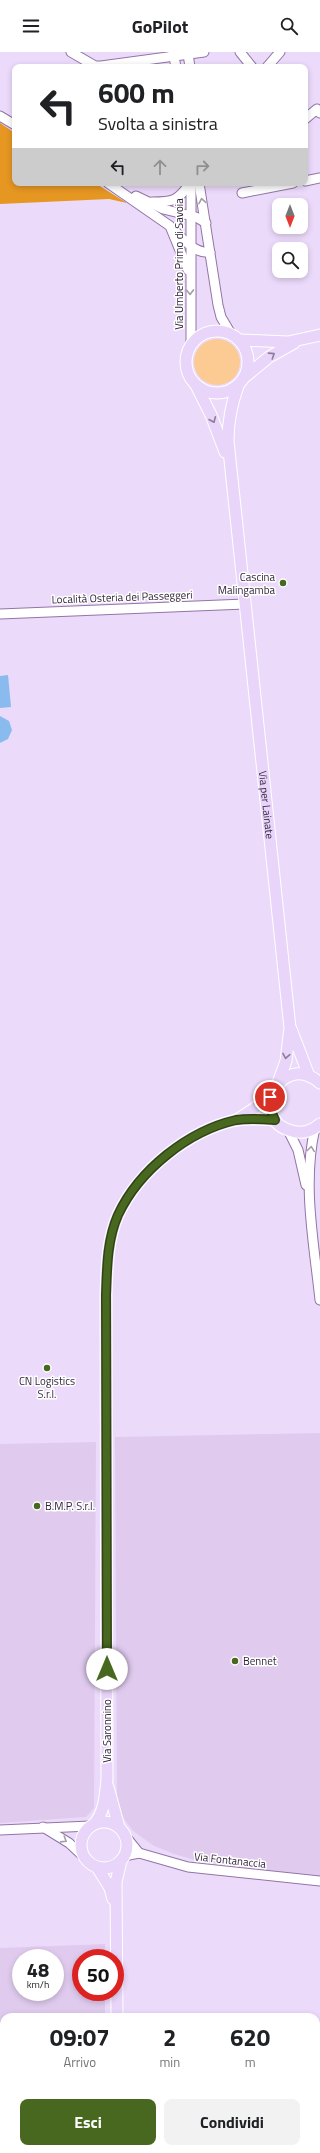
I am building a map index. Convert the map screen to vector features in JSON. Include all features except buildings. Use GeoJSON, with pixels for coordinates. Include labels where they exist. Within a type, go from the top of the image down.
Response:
{"type":"FeatureCollection","features":[{"type":"Feature","properties":{"kind":"main road"},"geometry":{"type":"LineString","coordinates":[[231,470],[216,427],[196,385],[189,377],[186,366],[186,356],[191,345],[196,338],[208,332],[222,331],[235,337],[275,342],[303,339],[320,335]]}},
{"type":"Feature","properties":{"kind":"main road"},"geometry":{"type":"LineString","coordinates":[[231,470],[228,424],[232,403],[248,368],[248,358],[245,348],[235,337]]}},
{"type":"Feature","properties":{"kind":"main road"},"geometry":{"type":"LineString","coordinates":[[196,385],[204,390],[217,393],[230,391],[268,357],[303,339]]}},
{"type":"Feature","properties":{"kind":"main road","name":"Via per Lainate"},"geometry":{"type":"LineString","coordinates":[[231,470],[290,1028],[286,1061],[276,1086]]}},
{"type":"Feature","properties":{"kind":"main road","name":"Via per Lainate"},"geometry":{"type":"LineString","coordinates":[[290,1028],[310,1076]]}},
{"type":"Feature","properties":{"kind":"main road"},"geometry":{"type":"LineString","coordinates":[[318,1126],[302,1132],[288,1130],[275,1120],[270,1105],[276,1086],[293,1075],[310,1076],[320,1082]]}},
{"type":"Feature","properties":{"kind":"main road","name":"Via Saronnino"},"geometry":{"type":"LineString","coordinates":[[93,1825],[101,1816],[104,1807],[107,1780],[108,1253],[118,1215],[132,1192],[149,1171],[174,1150],[196,1136],[237,1120],[255,1108],[276,1086]]}},
{"type":"Feature","properties":{"kind":"main road","name":"Via Saronnino"},"geometry":{"type":"LineString","coordinates":[[237,1120],[275,1120]]}},
{"type":"Feature","properties":{"kind":"main road","name":"Via Saronnino"},"geometry":{"type":"LineString","coordinates":[[107,1780],[119,1827]]}},
{"type":"Feature","properties":{"kind":"main road"},"geometry":{"type":"LineString","coordinates":[[117,2013],[116,1882],[123,1859],[127,1845],[126,1837],[119,1827],[108,1822],[93,1825],[82,1837],[80,1842],[83,1856],[89,1863],[97,1867],[114,1866],[123,1859]]}},
{"type":"Feature","properties":{"kind":"main road"},"geometry":{"type":"LineString","coordinates":[[97,1867],[110,1888],[116,1911]]}},
{"type":"Feature","properties":{"kind":"street"},"geometry":{"type":"LineString","coordinates":[[71,52],[92,64]]}},
{"type":"Feature","properties":{"kind":"street"},"geometry":{"type":"LineString","coordinates":[[113,64],[174,54],[204,52]]}},
{"type":"Feature","properties":{"kind":"street"},"geometry":{"type":"LineString","coordinates":[[240,52],[250,64]]}},
{"type":"Feature","properties":{"kind":"street"},"geometry":{"type":"LineString","coordinates":[[270,64],[280,52]]}},
{"type":"Feature","properties":{"kind":"street"},"geometry":{"type":"LineString","coordinates":[[174,54],[176,64]]}},
{"type":"Feature","properties":{"kind":"street"},"geometry":{"type":"LineString","coordinates":[[188,54],[190,64]]}},
{"type":"Feature","properties":{"kind":"street"},"geometry":{"type":"LineString","coordinates":[[308,116],[317,109],[320,113]]}},
{"type":"Feature","properties":{"kind":"street"},"geometry":{"type":"LineString","coordinates":[[0,116],[12,123]]}},
{"type":"Feature","properties":{"kind":"street"},"geometry":{"type":"LineString","coordinates":[[308,180],[320,178]]}},
{"type":"Feature","properties":{"kind":"street"},"geometry":{"type":"LineString","coordinates":[[112,186],[170,226],[198,251],[210,252]]}},
{"type":"Feature","properties":{"kind":"street"},"geometry":{"type":"LineString","coordinates":[[118,186],[146,202],[202,220],[206,223]]}},
{"type":"Feature","properties":{"kind":"street"},"geometry":{"type":"LineString","coordinates":[[146,202],[168,202],[177,199],[183,194],[188,186]]}},
{"type":"Feature","properties":{"kind":"street","name":"Via Umberto Primo di Savoia"},"geometry":{"type":"LineString","coordinates":[[190,186],[191,345]]}},
{"type":"Feature","properties":{"kind":"street","name":"Via Umberto Primo di Savoia"},"geometry":{"type":"LineString","coordinates":[[200,186],[218,305],[221,317],[235,337]]}},
{"type":"Feature","properties":{"kind":"street"},"geometry":{"type":"LineString","coordinates":[[242,193],[278,186]]}},
{"type":"Feature","properties":{"kind":"street"},"geometry":{"type":"LineString","coordinates":[[170,226],[190,277]]}},
{"type":"Feature","properties":{"kind":"street","name":"Località Osteria dei Passeggeri"},"geometry":{"type":"LineString","coordinates":[[0,614],[246,604]]}},
{"type":"Feature","properties":{"kind":"street"},"geometry":{"type":"LineString","coordinates":[[309,1198],[310,1150],[318,1126]]}},
{"type":"Feature","properties":{"kind":"street"},"geometry":{"type":"LineString","coordinates":[[288,1130],[298,1150],[309,1198],[320,1300]]}},
{"type":"Feature","properties":{"kind":"street"},"geometry":{"type":"LineString","coordinates":[[0,1830],[93,1825]]}},
{"type":"Feature","properties":{"kind":"street"},"geometry":{"type":"LineString","coordinates":[[43,1828],[69,1843],[83,1856]]}},
{"type":"Feature","properties":{"kind":"street"},"geometry":{"type":"LineString","coordinates":[[126,1837],[139,1853]]}},
{"type":"Feature","properties":{"kind":"street","name":"Via Fontanaccia"},"geometry":{"type":"LineString","coordinates":[[123,1859],[139,1853],[188,1868],[320,1881]]}},
{"type":"Feature","properties":{"kind":"shaded area"},"geometry":{"type":"Polygon","coordinates":[[[0,123],[12,131],[12,186],[100,186],[127,203],[109,199],[0,204],[0,123]]]}},
{"type":"Feature","properties":{"kind":"shaded area"},"geometry":{"type":"Polygon","coordinates":[[[222,339],[226,340],[236,349],[239,353],[239,371],[230,381],[222,385],[212,385],[204,381],[195,371],[194,357],[198,349],[208,340],[222,339]]]}},
{"type":"Feature","properties":{"kind":"shaded area"},"geometry":{"type":"Polygon","coordinates":[[[320,1433],[320,1877],[198,1861],[174,1854],[154,1846],[133,1831],[121,1815],[117,1802],[115,1437],[320,1433]]]}},
{"type":"Feature","properties":{"kind":"shaded area"},"geometry":{"type":"Polygon","coordinates":[[[96,1442],[94,1808],[86,1817],[0,1823],[0,1444],[96,1442]]]}},
{"type":"Feature","properties":{"kind":"shaded area"},"geometry":{"type":"Polygon","coordinates":[[[105,1944],[105,1949],[72,1949],[72,2001],[105,2001],[105,2013],[0,2013],[0,1948],[105,1944]]]}},
{"type":"Feature","properties":{"kind":"water"},"geometry":{"type":"Polygon","coordinates":[[[8,675],[11,707],[0,708],[0,676],[8,675]]]}},
{"type":"Feature","properties":{"kind":"water"},"geometry":{"type":"Polygon","coordinates":[[[0,716],[9,721],[12,730],[8,739],[0,743],[0,716]]]}},
{"type":"Feature","properties":{"kind":"place","name":"Cascina Malingamba"},"geometry":{"type":"Point","coordinates":[283,583]}},
{"type":"Feature","properties":{"kind":"place","name":"CN Logistics S.r.l."},"geometry":{"type":"Point","coordinates":[47,1368]}},
{"type":"Feature","properties":{"kind":"place","name":"B.M.P. S.r.l."},"geometry":{"type":"Point","coordinates":[37,1506]}},
{"type":"Feature","properties":{"kind":"place","name":"Bennet"},"geometry":{"type":"Point","coordinates":[235,1661]}},
{"type":"Feature","properties":{"kind":"route"},"geometry":{"type":"LineString","coordinates":[[107,1669],[106,1295],[108,1253],[112,1234],[118,1215],[132,1192],[149,1171],[174,1150],[196,1136],[216,1127],[237,1120],[275,1120],[270,1105],[270,1097]]}}]}
